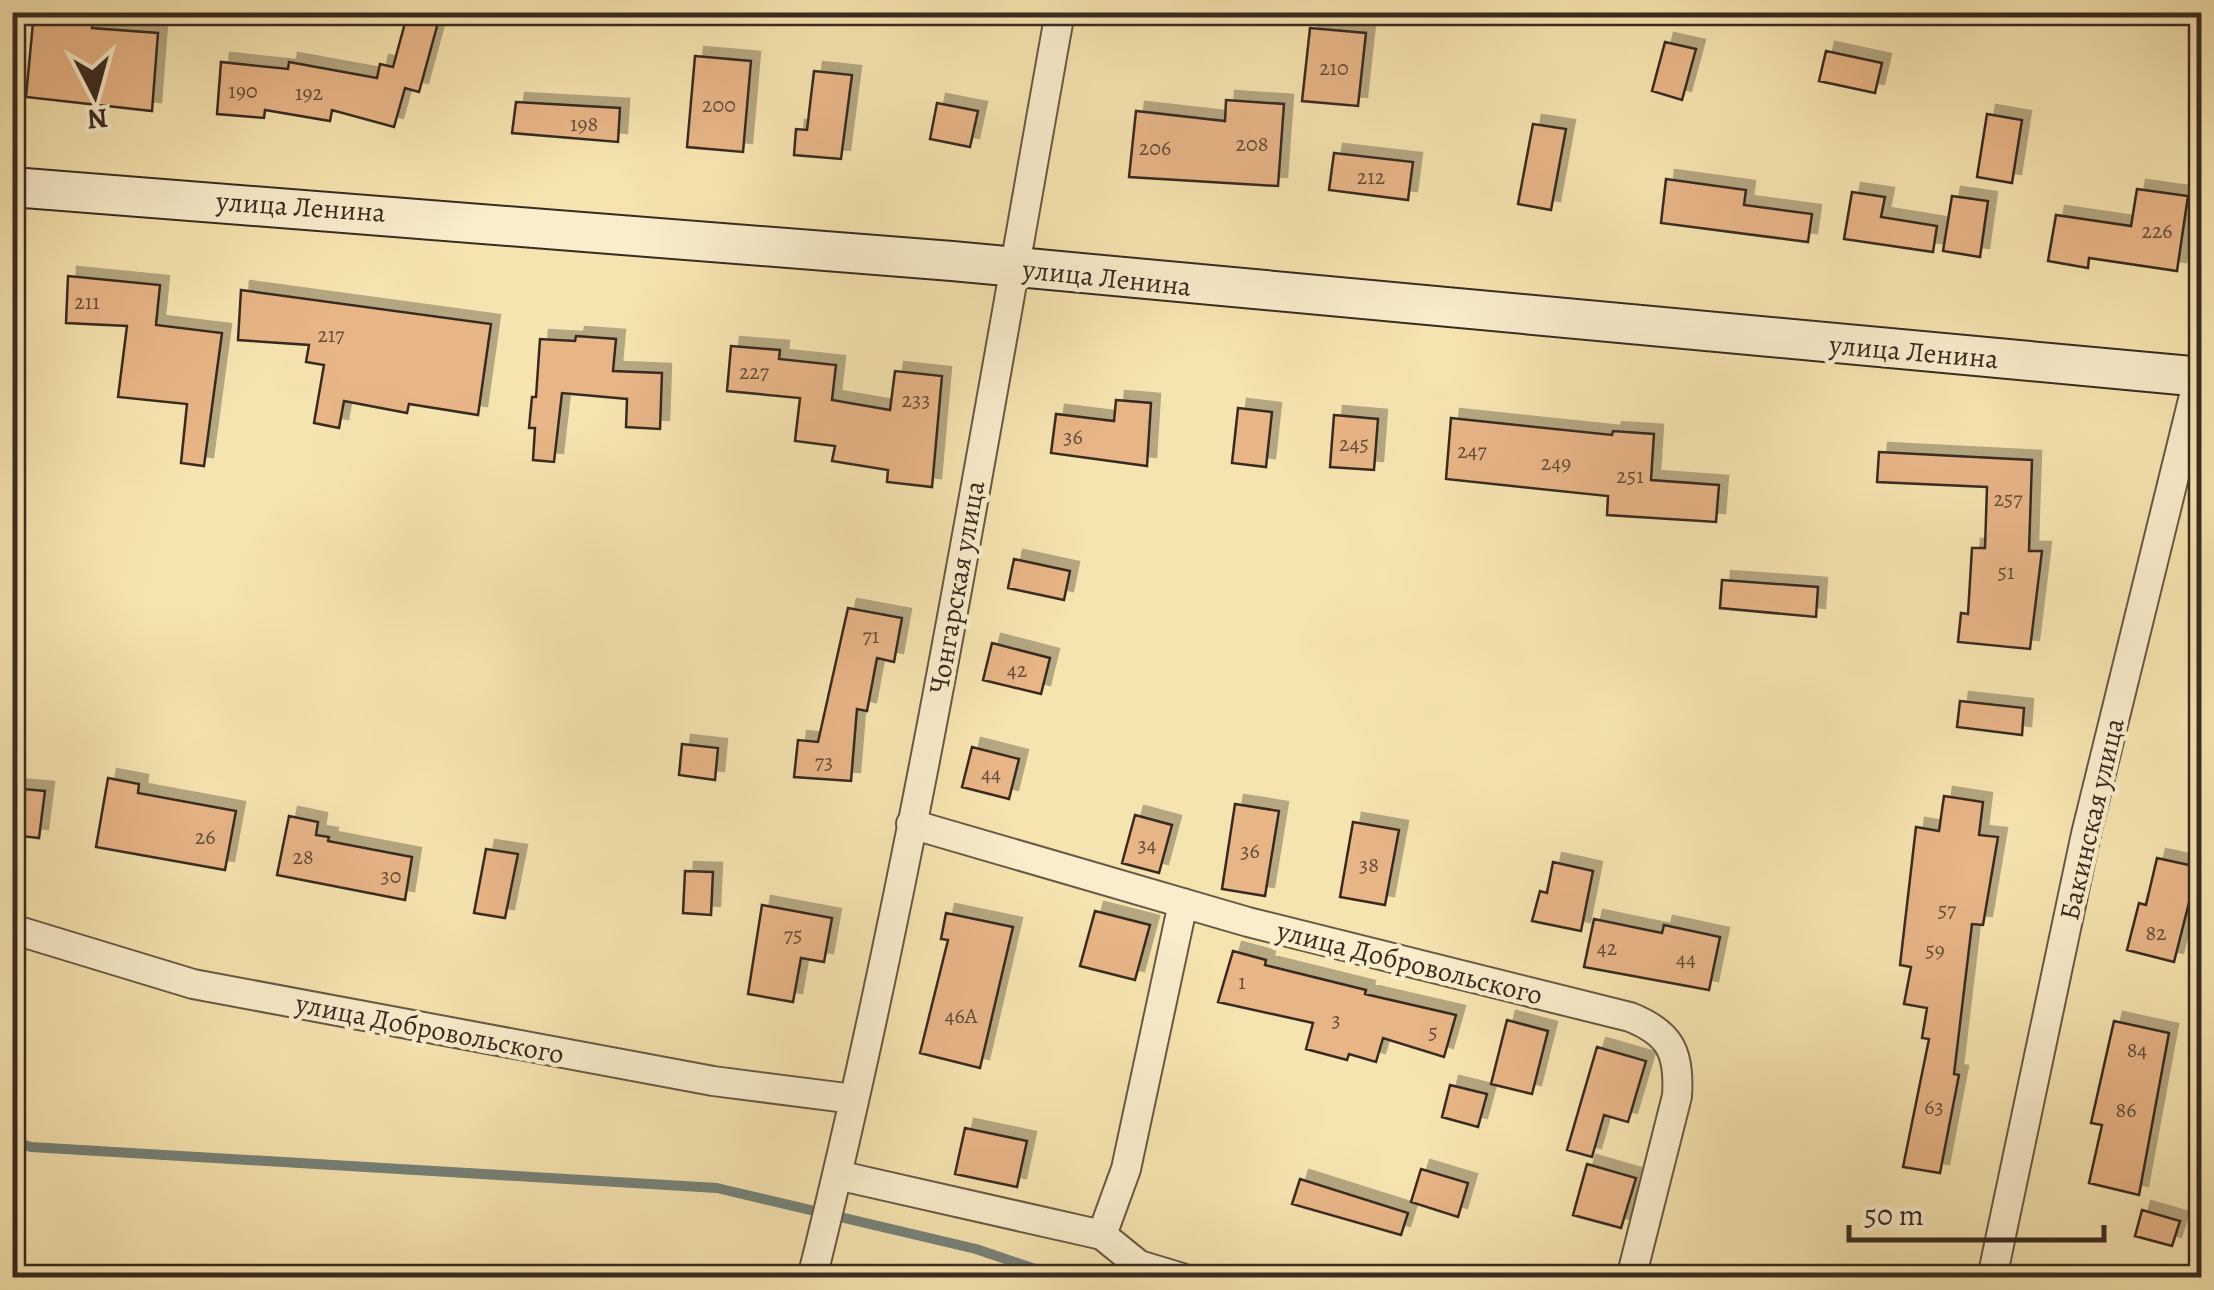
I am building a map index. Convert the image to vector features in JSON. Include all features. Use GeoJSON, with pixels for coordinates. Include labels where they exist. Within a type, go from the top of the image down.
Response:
{"type":"FeatureCollection","features":[{"type":"Feature","properties":{"kind":"street","name":"Чонгарская улица"},"geometry":{"type":"LineString","coordinates":[[812,1278],[911,824],[1060,12]]}},
{"type":"Feature","properties":{"kind":"street","name":"улица Ленина"},"geometry":{"type":"LineString","coordinates":[[12,187],[564,227],[2200,372]]}},
{"type":"Feature","properties":{"kind":"street","name":"Бакинская улица"},"geometry":{"type":"LineString","coordinates":[[1992,1278],[2086,834],[2200,372]]}},
{"type":"Feature","properties":{"kind":"street","name":"улица Добровольского"},"geometry":{"type":"LineString","coordinates":[[911,824],[1183,903],[1630,1017],[1658,1028],[1672,1049],[1678,1074],[1677,1096],[1631,1278]]}},
{"type":"Feature","properties":{"kind":"street"},"geometry":{"type":"LineString","coordinates":[[1102,1234],[1126,1170],[1183,903]]}},
{"type":"Feature","properties":{"kind":"street","name":"улица Добровольского"},"geometry":{"type":"LineString","coordinates":[[12,929],[193,984],[712,1081],[854,1099]]}},
{"type":"Feature","properties":{"kind":"street"},"geometry":{"type":"LineString","coordinates":[[838,1167],[1102,1234],[1140,1265],[1182,1278]]}},
{"type":"Feature","properties":{"kind":"building"},"geometry":{"type":"Polygon","coordinates":[[[34,12],[94,12],[92,28],[158,33],[152,111],[26,97],[34,12]]]}},
{"type":"Feature","properties":{"kind":"building"},"geometry":{"type":"Polygon","coordinates":[[[408,12],[439,19],[419,92],[405,88],[394,127],[332,110],[330,121],[265,110],[264,118],[217,114],[221,62],[288,69],[289,62],[377,78],[380,64],[393,67],[408,12]]]}},
{"type":"Feature","properties":{"kind":"building"},"geometry":{"type":"Polygon","coordinates":[[[1310,28],[1366,33],[1358,106],[1302,101],[1310,28]]]}},
{"type":"Feature","properties":{"kind":"building"},"geometry":{"type":"Polygon","coordinates":[[[1665,42],[1696,49],[1682,100],[1652,91],[1665,42]]]}},
{"type":"Feature","properties":{"kind":"building"},"geometry":{"type":"Polygon","coordinates":[[[1826,51],[1882,63],[1875,93],[1819,81],[1826,51]]]}},
{"type":"Feature","properties":{"kind":"building"},"geometry":{"type":"Polygon","coordinates":[[[695,56],[751,61],[743,152],[687,147],[695,56]]]}},
{"type":"Feature","properties":{"kind":"building"},"geometry":{"type":"Polygon","coordinates":[[[814,71],[852,75],[841,159],[794,155],[796,129],[807,130],[814,71]]]}},
{"type":"Feature","properties":{"kind":"building"},"geometry":{"type":"Polygon","coordinates":[[[1226,100],[1284,104],[1278,186],[1129,177],[1136,111],[1225,121],[1226,100]]]}},
{"type":"Feature","properties":{"kind":"building"},"geometry":{"type":"Polygon","coordinates":[[[516,102],[620,108],[618,142],[512,133],[516,102]]]}},
{"type":"Feature","properties":{"kind":"building"},"geometry":{"type":"Polygon","coordinates":[[[937,103],[978,111],[970,147],[930,139],[937,103]]]}},
{"type":"Feature","properties":{"kind":"building"},"geometry":{"type":"Polygon","coordinates":[[[1987,114],[2022,120],[2012,183],[1977,177],[1987,114]]]}},
{"type":"Feature","properties":{"kind":"building"},"geometry":{"type":"Polygon","coordinates":[[[1533,124],[1566,129],[1551,210],[1518,204],[1533,124]]]}},
{"type":"Feature","properties":{"kind":"building"},"geometry":{"type":"Polygon","coordinates":[[[1334,153],[1413,162],[1408,200],[1329,190],[1334,153]]]}},
{"type":"Feature","properties":{"kind":"building"},"geometry":{"type":"Polygon","coordinates":[[[1666,179],[1746,190],[1744,205],[1812,214],[1808,242],[1661,223],[1666,179]]]}},
{"type":"Feature","properties":{"kind":"building"},"geometry":{"type":"Polygon","coordinates":[[[2137,189],[2188,196],[2177,271],[2089,258],[2088,268],[2048,261],[2056,215],[2131,226],[2137,189]]]}},
{"type":"Feature","properties":{"kind":"building"},"geometry":{"type":"Polygon","coordinates":[[[1852,192],[1885,197],[1881,217],[1937,226],[1933,252],[1844,239],[1852,192]]]}},
{"type":"Feature","properties":{"kind":"building"},"geometry":{"type":"Polygon","coordinates":[[[1952,196],[1988,201],[1980,257],[1943,251],[1952,196]]]}},
{"type":"Feature","properties":{"kind":"building"},"geometry":{"type":"Polygon","coordinates":[[[68,276],[160,285],[156,325],[222,333],[204,466],[181,463],[187,404],[118,397],[127,326],[66,323],[68,276]]]}},
{"type":"Feature","properties":{"kind":"building"},"geometry":{"type":"Polygon","coordinates":[[[241,290],[491,324],[478,415],[409,404],[407,413],[344,401],[339,428],[314,423],[324,365],[306,362],[309,345],[238,340],[241,290]]]}},
{"type":"Feature","properties":{"kind":"building"},"geometry":{"type":"Polygon","coordinates":[[[576,336],[616,339],[613,371],[662,373],[660,429],[626,427],[627,399],[562,393],[554,462],[533,460],[535,428],[529,428],[532,397],[536,397],[540,339],[575,341],[576,336]]]}},
{"type":"Feature","properties":{"kind":"building"},"geometry":{"type":"Polygon","coordinates":[[[731,346],[780,350],[779,359],[836,365],[832,400],[890,410],[895,371],[942,376],[932,487],[887,482],[888,470],[832,461],[835,446],[795,441],[800,398],[727,391],[731,346]]]}},
{"type":"Feature","properties":{"kind":"building"},"geometry":{"type":"Polygon","coordinates":[[[1116,400],[1151,403],[1147,466],[1051,453],[1056,414],[1114,421],[1116,400]]]}},
{"type":"Feature","properties":{"kind":"building"},"geometry":{"type":"Polygon","coordinates":[[[1238,408],[1272,412],[1266,467],[1232,463],[1238,408]]]}},
{"type":"Feature","properties":{"kind":"building"},"geometry":{"type":"Polygon","coordinates":[[[1334,415],[1378,419],[1374,470],[1330,467],[1334,415]]]}},
{"type":"Feature","properties":{"kind":"building"},"geometry":{"type":"Polygon","coordinates":[[[1451,418],[1612,435],[1613,431],[1654,434],[1651,480],[1719,485],[1716,522],[1607,515],[1608,496],[1446,479],[1451,418]]]}},
{"type":"Feature","properties":{"kind":"building"},"geometry":{"type":"Polygon","coordinates":[[[1879,452],[2032,460],[2029,551],[2042,551],[2030,649],[1958,642],[1961,613],[1968,614],[1972,548],[1985,548],[1987,487],[1877,482],[1879,452]]]}},
{"type":"Feature","properties":{"kind":"building"},"geometry":{"type":"Polygon","coordinates":[[[1014,559],[1070,571],[1064,600],[1008,588],[1014,559]]]}},
{"type":"Feature","properties":{"kind":"building"},"geometry":{"type":"Polygon","coordinates":[[[1722,580],[1818,587],[1816,617],[1720,608],[1722,580]]]}},
{"type":"Feature","properties":{"kind":"building"},"geometry":{"type":"Polygon","coordinates":[[[848,608],[902,618],[894,662],[877,658],[867,711],[857,709],[851,781],[794,777],[798,740],[818,742],[848,608]]]}},
{"type":"Feature","properties":{"kind":"building"},"geometry":{"type":"Polygon","coordinates":[[[992,643],[1050,658],[1041,694],[983,680],[992,643]]]}},
{"type":"Feature","properties":{"kind":"building"},"geometry":{"type":"Polygon","coordinates":[[[1960,701],[2024,708],[2022,735],[1957,727],[1960,701]]]}},
{"type":"Feature","properties":{"kind":"building"},"geometry":{"type":"Polygon","coordinates":[[[682,744],[718,748],[715,780],[679,775],[682,744]]]}},
{"type":"Feature","properties":{"kind":"building"},"geometry":{"type":"Polygon","coordinates":[[[972,747],[1019,759],[1009,799],[962,787],[972,747]]]}},
{"type":"Feature","properties":{"kind":"building"},"geometry":{"type":"Polygon","coordinates":[[[108,778],[139,784],[138,793],[236,811],[225,870],[96,847],[108,778]]]}},
{"type":"Feature","properties":{"kind":"building"},"geometry":{"type":"Polygon","coordinates":[[[12,788],[45,791],[39,838],[12,835],[12,788]]]}},
{"type":"Feature","properties":{"kind":"building"},"geometry":{"type":"Polygon","coordinates":[[[1944,796],[1983,802],[1979,835],[1998,837],[1983,925],[1972,924],[1954,1074],[1959,1075],[1940,1173],[1903,1167],[1929,1039],[1922,1038],[1927,1008],[1904,1004],[1911,967],[1900,965],[1916,827],[1939,831],[1944,796]]]}},
{"type":"Feature","properties":{"kind":"building"},"geometry":{"type":"Polygon","coordinates":[[[1235,804],[1279,811],[1265,896],[1222,889],[1235,804]]]}},
{"type":"Feature","properties":{"kind":"building"},"geometry":{"type":"Polygon","coordinates":[[[1135,815],[1172,825],[1159,873],[1122,863],[1135,815]]]}},
{"type":"Feature","properties":{"kind":"building"},"geometry":{"type":"Polygon","coordinates":[[[289,816],[318,822],[316,835],[329,837],[328,841],[412,857],[405,900],[277,875],[289,816]]]}},
{"type":"Feature","properties":{"kind":"building"},"geometry":{"type":"Polygon","coordinates":[[[1353,822],[1399,830],[1385,905],[1340,897],[1353,822]]]}},
{"type":"Feature","properties":{"kind":"building"},"geometry":{"type":"Polygon","coordinates":[[[486,849],[518,854],[505,918],[474,913],[486,849]]]}},
{"type":"Feature","properties":{"kind":"building"},"geometry":{"type":"Polygon","coordinates":[[[2157,858],[2198,867],[2174,962],[2127,950],[2139,903],[2146,905],[2157,858]]]}},
{"type":"Feature","properties":{"kind":"building"},"geometry":{"type":"Polygon","coordinates":[[[1553,862],[1593,871],[1581,931],[1532,921],[1540,891],[1547,893],[1553,862]]]}},
{"type":"Feature","properties":{"kind":"building"},"geometry":{"type":"Polygon","coordinates":[[[685,871],[713,872],[711,915],[683,913],[685,871]]]}},
{"type":"Feature","properties":{"kind":"building"},"geometry":{"type":"Polygon","coordinates":[[[762,905],[832,918],[824,962],[801,958],[793,1002],[748,994],[762,905]]]}},
{"type":"Feature","properties":{"kind":"building"},"geometry":{"type":"Polygon","coordinates":[[[1095,911],[1150,925],[1135,980],[1080,966],[1095,911]]]}},
{"type":"Feature","properties":{"kind":"building"},"geometry":{"type":"Polygon","coordinates":[[[946,913],[1013,927],[980,1068],[920,1053],[948,940],[941,939],[946,913]]]}},
{"type":"Feature","properties":{"kind":"building"},"geometry":{"type":"Polygon","coordinates":[[[1594,919],[1662,933],[1664,925],[1720,937],[1709,990],[1584,967],[1594,919]]]}},
{"type":"Feature","properties":{"kind":"building"},"geometry":{"type":"Polygon","coordinates":[[[1233,951],[1266,960],[1265,965],[1366,990],[1365,994],[1456,1015],[1444,1057],[1383,1038],[1376,1062],[1349,1054],[1347,1060],[1306,1049],[1313,1023],[1218,1002],[1233,951]]]}},
{"type":"Feature","properties":{"kind":"building"},"geometry":{"type":"Polygon","coordinates":[[[1507,1020],[1548,1031],[1532,1094],[1491,1084],[1507,1020]]]}},
{"type":"Feature","properties":{"kind":"building"},"geometry":{"type":"Polygon","coordinates":[[[2114,1021],[2169,1033],[2139,1195],[2089,1183],[2102,1125],[2091,1123],[2114,1021]]]}},
{"type":"Feature","properties":{"kind":"building"},"geometry":{"type":"Polygon","coordinates":[[[1597,1047],[1646,1061],[1628,1122],[1604,1115],[1592,1157],[1567,1150],[1597,1047]]]}},
{"type":"Feature","properties":{"kind":"building"},"geometry":{"type":"Polygon","coordinates":[[[1450,1085],[1487,1094],[1478,1127],[1442,1117],[1450,1085]]]}},
{"type":"Feature","properties":{"kind":"building"},"geometry":{"type":"Polygon","coordinates":[[[965,1128],[1027,1141],[1017,1187],[955,1174],[965,1128]]]}},
{"type":"Feature","properties":{"kind":"building"},"geometry":{"type":"Polygon","coordinates":[[[1587,1164],[1636,1178],[1621,1228],[1573,1215],[1587,1164]]]}},
{"type":"Feature","properties":{"kind":"building"},"geometry":{"type":"Polygon","coordinates":[[[1421,1169],[1468,1183],[1458,1217],[1411,1202],[1421,1169]]]}},
{"type":"Feature","properties":{"kind":"building"},"geometry":{"type":"Polygon","coordinates":[[[1300,1179],[1408,1213],[1401,1235],[1292,1204],[1300,1179]]]}},
{"type":"Feature","properties":{"kind":"building"},"geometry":{"type":"Polygon","coordinates":[[[2142,1210],[2180,1221],[2172,1246],[2135,1236],[2142,1210]]]}},
{"type":"Feature","properties":{"kind":"waterway"},"geometry":{"type":"LineString","coordinates":[[12,1141],[31,1147],[717,1188],[976,1249],[1062,1278]]}}]}
